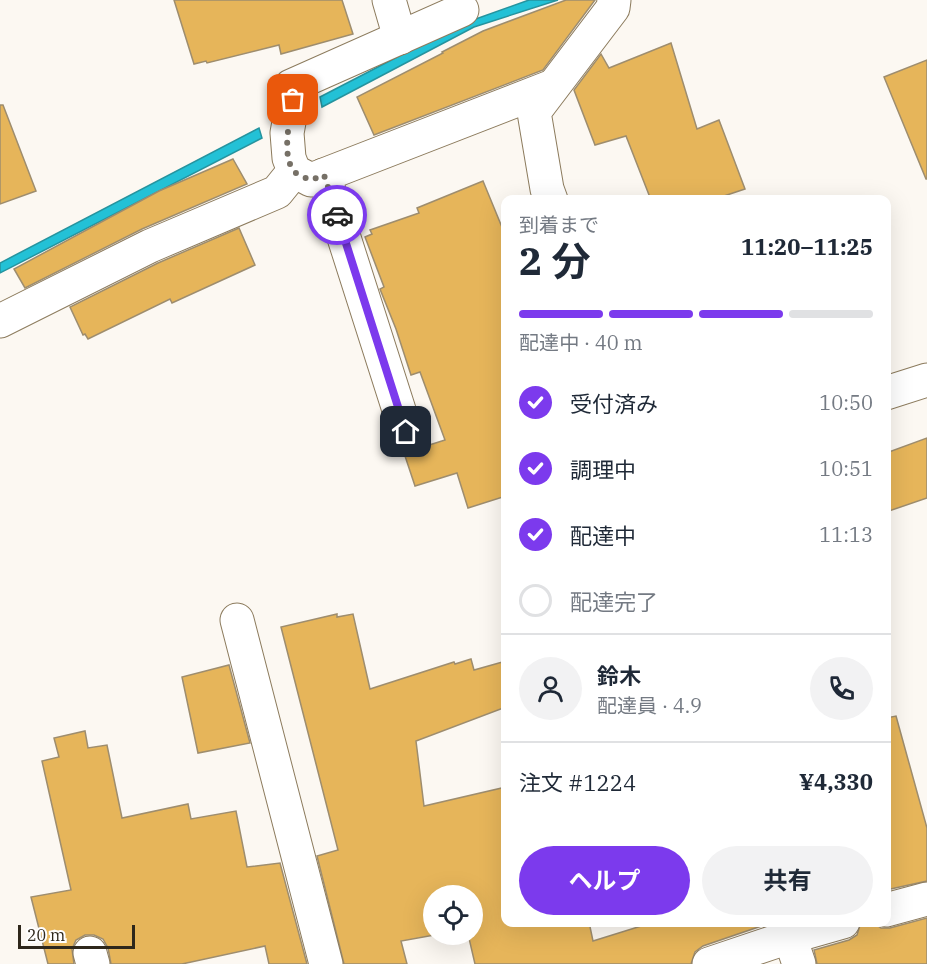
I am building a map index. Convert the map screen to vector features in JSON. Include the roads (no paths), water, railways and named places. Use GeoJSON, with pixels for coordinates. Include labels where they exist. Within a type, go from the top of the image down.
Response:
{"type":"FeatureCollection","features":[{"type":"Feature","properties":{"kind":"street"},"geometry":{"type":"LineString","coordinates":[[389,0],[400,38]]}},
{"type":"Feature","properties":{"kind":"street"},"geometry":{"type":"LineString","coordinates":[[549,195],[534,112],[613,8],[614,0]]}},
{"type":"Feature","properties":{"kind":"street"},"geometry":{"type":"LineString","coordinates":[[406,432],[309,173],[289,158],[287,133],[293,100],[291,86],[462,10]]}},
{"type":"Feature","properties":{"kind":"street"},"geometry":{"type":"LineString","coordinates":[[0,321],[150,246],[277,192],[309,173],[553,86]]}},
{"type":"Feature","properties":{"kind":"street"},"geometry":{"type":"LineString","coordinates":[[891,391],[927,380]]}},
{"type":"Feature","properties":{"kind":"street"},"geometry":{"type":"LineString","coordinates":[[237,620],[326,964]]}},
{"type":"Feature","properties":{"kind":"street"},"geometry":{"type":"LineString","coordinates":[[891,909],[927,899]]}},
{"type":"Feature","properties":{"kind":"street"},"geometry":{"type":"LineString","coordinates":[[709,964],[828,927]]}},
{"type":"Feature","properties":{"kind":"water"},"geometry":{"type":"Polygon","coordinates":[[[529,0],[558,0],[474,27],[322,107],[320,97],[459,25],[529,0]]]}},
{"type":"Feature","properties":{"kind":"water"},"geometry":{"type":"Polygon","coordinates":[[[259,128],[262,138],[0,273],[0,263],[259,128]]]}}]}
